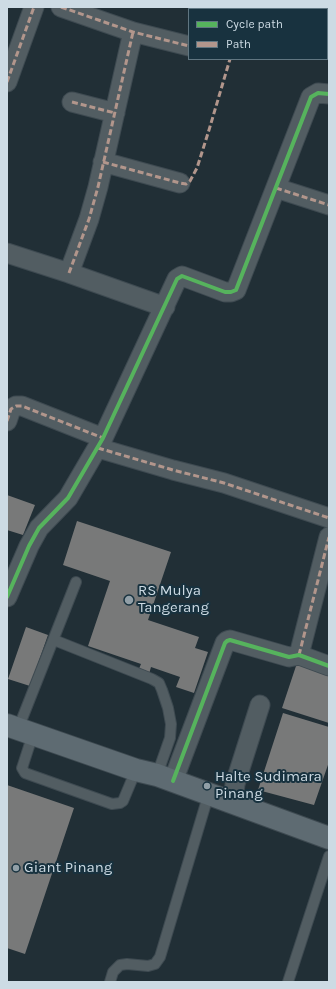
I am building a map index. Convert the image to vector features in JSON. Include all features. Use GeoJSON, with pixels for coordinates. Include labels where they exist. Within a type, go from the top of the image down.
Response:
{"type":"FeatureCollection","features":[{"type":"Feature","properties":{"kind":"main road"},"geometry":{"type":"LineString","coordinates":[[19,729],[136,770],[209,793],[329,838]]}},
{"type":"Feature","properties":{"kind":"street"},"geometry":{"type":"LineString","coordinates":[[7,82],[34,7]]}},
{"type":"Feature","properties":{"kind":"street"},"geometry":{"type":"LineString","coordinates":[[61,7],[132,32],[188,46]]}},
{"type":"Feature","properties":{"kind":"street"},"geometry":{"type":"LineString","coordinates":[[69,272],[98,187],[132,32]]}},
{"type":"Feature","properties":{"kind":"street"},"geometry":{"type":"LineString","coordinates":[[7,598],[29,546],[39,528],[68,498],[100,443],[177,279],[182,276],[225,292],[236,290],[311,97],[318,93],[329,94]]}},
{"type":"Feature","properties":{"kind":"street"},"geometry":{"type":"LineString","coordinates":[[72,102],[115,113]]}},
{"type":"Feature","properties":{"kind":"street"},"geometry":{"type":"LineString","coordinates":[[103,162],[180,183]]}},
{"type":"Feature","properties":{"kind":"street"},"geometry":{"type":"LineString","coordinates":[[276,188],[329,205]]}},
{"type":"Feature","properties":{"kind":"street"},"geometry":{"type":"LineString","coordinates":[[7,253],[69,272],[165,307]]}},
{"type":"Feature","properties":{"kind":"street"},"geometry":{"type":"LineString","coordinates":[[7,421],[12,408],[22,406],[100,443],[173,470],[224,483],[329,518]]}},
{"type":"Feature","properties":{"kind":"street"},"geometry":{"type":"LineString","coordinates":[[299,655],[329,537]]}},
{"type":"Feature","properties":{"kind":"street"},"geometry":{"type":"LineString","coordinates":[[165,778],[225,643],[230,640],[289,657],[299,655],[329,666]]}},
{"type":"Feature","properties":{"kind":"street"},"geometry":{"type":"LineString","coordinates":[[233,802],[235,784],[260,705]]}},
{"type":"Feature","properties":{"kind":"lane"},"geometry":{"type":"LineString","coordinates":[[76,582],[19,729],[23,764],[22,768],[25,773],[112,804],[123,801],[136,770]]}},
{"type":"Feature","properties":{"kind":"lane"},"geometry":{"type":"LineString","coordinates":[[54,640],[152,679],[159,684],[168,708],[171,724],[165,778]]}},
{"type":"Feature","properties":{"kind":"lane"},"geometry":{"type":"LineString","coordinates":[[110,982],[113,972],[120,965],[127,964],[148,966],[155,964],[160,957],[209,793]]}},
{"type":"Feature","properties":{"kind":"lane"},"geometry":{"type":"LineString","coordinates":[[288,982],[329,856]]}},
{"type":"Feature","properties":{"kind":"building"},"geometry":{"type":"Polygon","coordinates":[[[7,495],[35,505],[23,535],[7,530],[7,495]]]}},
{"type":"Feature","properties":{"kind":"building","name":"RS Mulya Tangerang"},"geometry":{"type":"Polygon","coordinates":[[[77,521],[171,552],[148,620],[199,637],[195,648],[208,652],[194,693],[176,687],[180,677],[151,667],[149,674],[138,671],[141,664],[88,646],[110,581],[63,565],[77,521]]]}},
{"type":"Feature","properties":{"kind":"building"},"geometry":{"type":"Polygon","coordinates":[[[26,627],[48,635],[30,686],[8,679],[26,627]]]}},
{"type":"Feature","properties":{"kind":"building"},"geometry":{"type":"Polygon","coordinates":[[[298,660],[329,670],[329,723],[282,708],[298,660]]]}},
{"type":"Feature","properties":{"kind":"building"},"geometry":{"type":"Polygon","coordinates":[[[283,713],[329,727],[329,762],[314,805],[258,790],[283,713]]]}},
{"type":"Feature","properties":{"kind":"building"},"geometry":{"type":"Polygon","coordinates":[[[7,785],[74,808],[25,954],[7,948],[7,785]]]}},
{"type":"Feature","properties":{"kind":"marked path"},"geometry":{"type":"LineString","coordinates":[[7,82],[34,7]]}},
{"type":"Feature","properties":{"kind":"marked path"},"geometry":{"type":"LineString","coordinates":[[61,7],[133,32],[188,46]]}},
{"type":"Feature","properties":{"kind":"marked path"},"geometry":{"type":"LineString","coordinates":[[69,273],[89,219],[98,187],[133,32]]}},
{"type":"Feature","properties":{"kind":"marked path"},"geometry":{"type":"LineString","coordinates":[[103,162],[180,183],[186,184],[190,181],[197,168],[230,60]]}},
{"type":"Feature","properties":{"kind":"marked path"},"geometry":{"type":"LineString","coordinates":[[72,102],[115,113]]}},
{"type":"Feature","properties":{"kind":"marked path"},"geometry":{"type":"LineString","coordinates":[[276,188],[329,205]]}},
{"type":"Feature","properties":{"kind":"marked path"},"geometry":{"type":"LineString","coordinates":[[7,421],[11,409],[16,406],[22,406],[103,438]]}},
{"type":"Feature","properties":{"kind":"marked path"},"geometry":{"type":"LineString","coordinates":[[98,448],[224,483],[329,518]]}},
{"type":"Feature","properties":{"kind":"marked path"},"geometry":{"type":"LineString","coordinates":[[299,655],[329,537]]}},
{"type":"Feature","properties":{"kind":"cycle path"},"geometry":{"type":"LineString","coordinates":[[7,597],[29,546],[39,528],[68,498],[103,438],[177,279],[182,276],[225,292],[236,290],[311,97],[318,93],[329,94]]}},
{"type":"Feature","properties":{"kind":"cycle path"},"geometry":{"type":"LineString","coordinates":[[173,781],[227,641],[230,640],[289,657],[299,655],[329,666]]}},
{"type":"Feature","properties":{"kind":"place","name":"RS Mulya Tangerang"},"geometry":{"type":"Point","coordinates":[129,600]}},
{"type":"Feature","properties":{"kind":"place","name":"Halte Sudimara Pinang"},"geometry":{"type":"Point","coordinates":[207,786]}},
{"type":"Feature","properties":{"kind":"place","name":"Giant Pinang"},"geometry":{"type":"Point","coordinates":[16,868]}}]}
